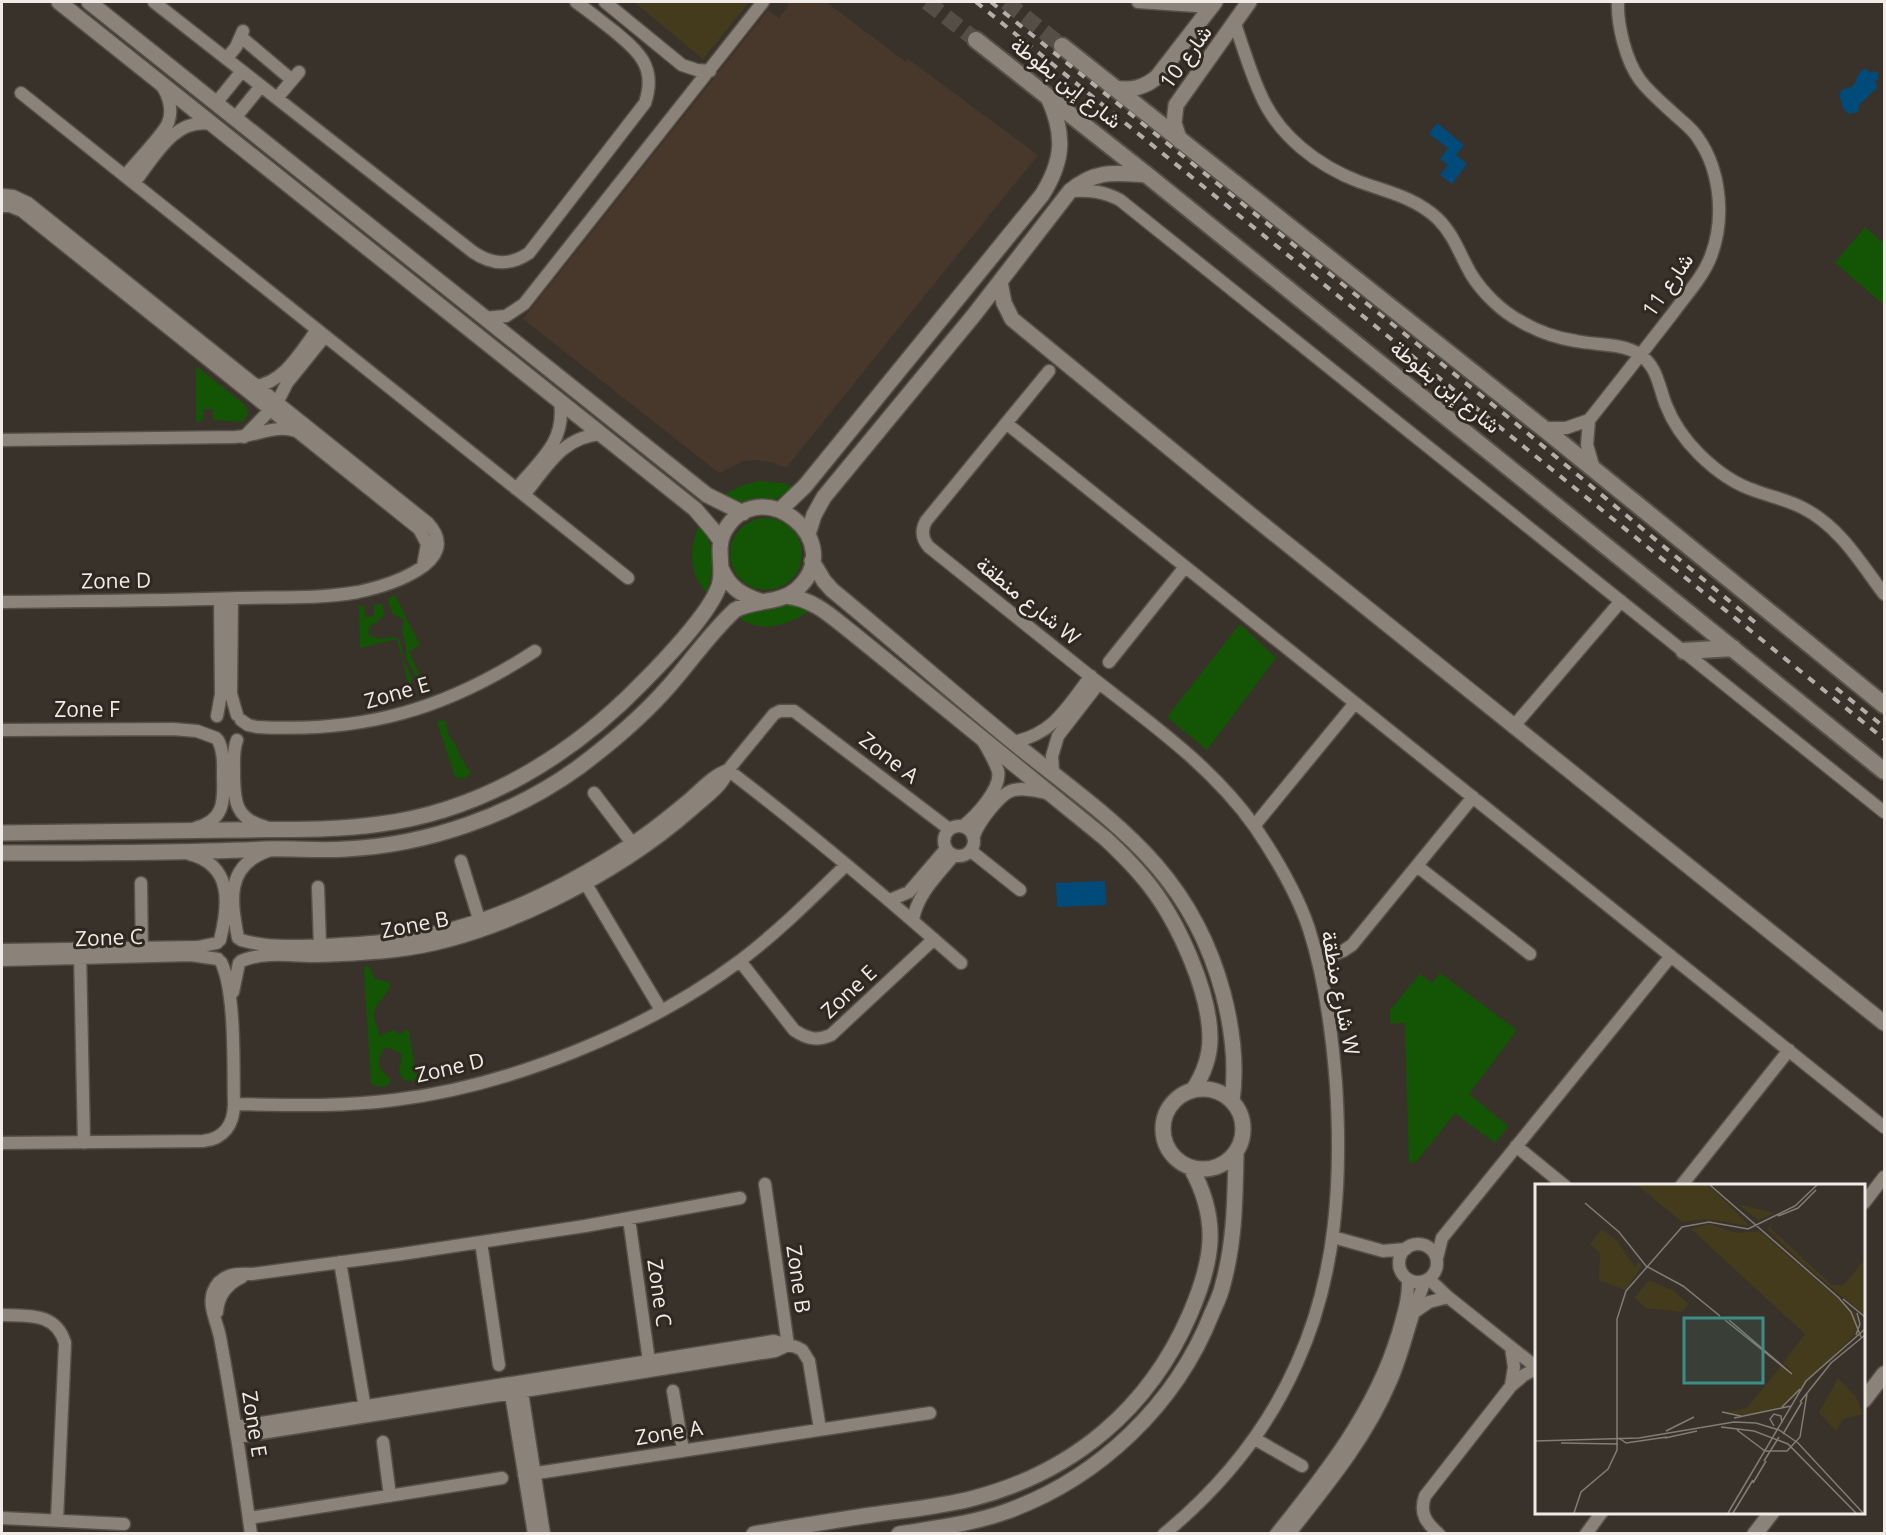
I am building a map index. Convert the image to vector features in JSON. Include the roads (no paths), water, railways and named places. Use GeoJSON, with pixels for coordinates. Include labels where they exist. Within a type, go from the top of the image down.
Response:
{"type":"FeatureCollection","features":[{"type":"Feature","properties":{"kind":"main road","name":"شارع إبن بطوطة"},"geometry":{"type":"LineString","coordinates":[[976,40],[1147,175],[1884,771]]}},
{"type":"Feature","properties":{"kind":"main road","name":"شارع إبن بطوطة"},"geometry":{"type":"LineString","coordinates":[[1062,46],[1543,428],[1884,705]]}},
{"type":"Feature","properties":{"kind":"main road"},"geometry":{"type":"LineString","coordinates":[[1684,651],[1733,648]]}},
{"type":"Feature","properties":{"kind":"street"},"geometry":{"type":"LineString","coordinates":[[59,2],[694,509],[721,541]]}},
{"type":"Feature","properties":{"kind":"street"},"geometry":{"type":"LineString","coordinates":[[89,2],[707,495],[743,513]]}},
{"type":"Feature","properties":{"kind":"street"},"geometry":{"type":"LineString","coordinates":[[154,2],[473,252],[493,262],[512,262],[529,252],[645,103],[648,72],[644,60],[636,50],[576,2]]}},
{"type":"Feature","properties":{"kind":"street"},"geometry":{"type":"LineString","coordinates":[[605,2],[682,65],[710,71]]}},
{"type":"Feature","properties":{"kind":"street"},"geometry":{"type":"LineString","coordinates":[[484,318],[506,316],[524,304],[763,2]]}},
{"type":"Feature","properties":{"kind":"street"},"geometry":{"type":"LineString","coordinates":[[1138,2],[1213,4]]}},
{"type":"Feature","properties":{"kind":"street","name":"شارع 10"},"geometry":{"type":"LineString","coordinates":[[1180,141],[1174,123],[1176,105],[1249,2]]}},
{"type":"Feature","properties":{"kind":"street","name":"شارع 11"},"geometry":{"type":"LineString","coordinates":[[1588,420],[1695,284],[1710,258],[1719,218],[1719,197],[1715,177],[1698,137],[1639,79],[1620,30],[1618,2]]}},
{"type":"Feature","properties":{"kind":"street","name":"شارع 10"},"geometry":{"type":"LineString","coordinates":[[1114,88],[1132,89],[1150,83],[1213,4]]}},
{"type":"Feature","properties":{"kind":"street"},"geometry":{"type":"LineString","coordinates":[[1185,5],[1194,11],[1200,20]]}},
{"type":"Feature","properties":{"kind":"street"},"geometry":{"type":"LineString","coordinates":[[1235,24],[1260,95],[1275,119],[1294,141],[1316,160],[1341,174],[1410,199],[1427,209],[1449,232],[1472,275],[1493,301],[1519,321],[1549,335],[1626,349],[1641,355],[1656,372],[1665,404],[1677,427],[1710,465],[1753,491],[1804,508],[1823,521],[1844,539],[1884,594]]}},
{"type":"Feature","properties":{"kind":"street"},"geometry":{"type":"LineString","coordinates":[[227,58],[242,34],[296,76],[277,98]]}},
{"type":"Feature","properties":{"kind":"street"},"geometry":{"type":"LineString","coordinates":[[682,65],[694,91]]}},
{"type":"Feature","properties":{"kind":"street"},"geometry":{"type":"LineString","coordinates":[[216,103],[242,71]]}},
{"type":"Feature","properties":{"kind":"street"},"geometry":{"type":"LineString","coordinates":[[129,179],[167,124],[170,107],[160,83]]}},
{"type":"Feature","properties":{"kind":"street"},"geometry":{"type":"LineString","coordinates":[[235,118],[261,86]]}},
{"type":"Feature","properties":{"kind":"street"},"geometry":{"type":"LineString","coordinates":[[21,93],[628,578]]}},
{"type":"Feature","properties":{"kind":"street"},"geometry":{"type":"LineString","coordinates":[[780,510],[805,486],[1052,181],[1058,165],[1060,148],[1058,122],[1048,97]]}},
{"type":"Feature","properties":{"kind":"street"},"geometry":{"type":"LineString","coordinates":[[129,179],[175,132],[196,123],[212,124]]}},
{"type":"Feature","properties":{"kind":"street"},"geometry":{"type":"LineString","coordinates":[[808,534],[814,515],[824,497],[1000,282],[1070,191],[1090,177],[1103,174],[1147,175]]}},
{"type":"Feature","properties":{"kind":"street"},"geometry":{"type":"LineString","coordinates":[[1070,191],[1107,193],[1120,200],[1884,812]]}},
{"type":"Feature","properties":{"kind":"street"},"geometry":{"type":"LineString","coordinates":[[2,195],[13,195],[28,203],[255,386],[298,432],[419,529],[427,544],[423,566]]}},
{"type":"Feature","properties":{"kind":"street"},"geometry":{"type":"LineString","coordinates":[[2,206],[10,206],[22,211],[433,528],[438,540],[436,553],[427,565],[423,566]]}},
{"type":"Feature","properties":{"kind":"street"},"geometry":{"type":"LineString","coordinates":[[1000,282],[1004,303],[1012,319],[1513,727],[1884,1023]]}},
{"type":"Feature","properties":{"kind":"street"},"geometry":{"type":"LineString","coordinates":[[255,386],[268,384],[279,377],[321,333]]}},
{"type":"Feature","properties":{"kind":"street"},"geometry":{"type":"LineString","coordinates":[[244,437],[274,407],[287,383],[321,333]]}},
{"type":"Feature","properties":{"kind":"street"},"geometry":{"type":"LineString","coordinates":[[1049,371],[1006,423],[1884,1126]]}},
{"type":"Feature","properties":{"kind":"street"},"geometry":{"type":"LineString","coordinates":[[520,492],[556,440],[562,421],[560,402]]}},
{"type":"Feature","properties":{"kind":"street"},"geometry":{"type":"LineString","coordinates":[[1543,428],[1566,428],[1588,420],[1587,445],[1594,469]]}},
{"type":"Feature","properties":{"kind":"street","name":"شارع منطقة W"},"geometry":{"type":"LineString","coordinates":[[1006,423],[926,521],[923,536],[929,547],[1202,766],[1229,795],[1254,826],[1281,868],[1308,926],[1318,961],[1330,1028],[1337,1101],[1338,1147],[1333,1237],[1325,1280],[1310,1332],[1298,1363],[1278,1402],[1255,1439],[1218,1484],[1188,1514],[1164,1533]]}},
{"type":"Feature","properties":{"kind":"street"},"geometry":{"type":"LineString","coordinates":[[2,440],[244,437],[278,429],[298,432]]}},
{"type":"Feature","properties":{"kind":"street"},"geometry":{"type":"LineString","coordinates":[[520,492],[564,447],[582,437],[601,434]]}},
{"type":"Feature","properties":{"kind":"street"},"geometry":{"type":"LineString","coordinates":[[2,833],[349,827],[411,818],[479,797],[551,760],[613,713],[653,672],[711,602],[719,585],[721,541],[729,525],[743,513],[761,508],[780,510],[797,519],[808,534],[813,552],[812,561],[804,582],[786,597]]}},
{"type":"Feature","properties":{"kind":"street"},"geometry":{"type":"LineString","coordinates":[[812,561],[832,590],[1013,742],[1126,833],[1156,863],[1187,906],[1204,938],[1217,972],[1227,1008],[1234,1067],[1232,1101]]}},
{"type":"Feature","properties":{"kind":"street","name":"Zone D"},"geometry":{"type":"LineString","coordinates":[[2,602],[226,599],[351,593],[395,580],[423,566]]}},
{"type":"Feature","properties":{"kind":"street"},"geometry":{"type":"LineString","coordinates":[[720,566],[726,579],[735,590],[760,601]]}},
{"type":"Feature","properties":{"kind":"street"},"geometry":{"type":"LineString","coordinates":[[1109,662],[1185,567]]}},
{"type":"Feature","properties":{"kind":"street"},"geometry":{"type":"LineString","coordinates":[[2,853],[185,853],[346,849],[404,842],[470,824],[517,803],[576,769],[621,734],[668,687],[729,616],[742,606],[786,597],[804,599],[820,607],[1052,794],[1130,862],[1163,905],[1184,944],[1199,985],[1210,1037],[1201,1078],[1192,1090],[1173,1101],[1167,1111],[1162,1133],[1165,1144],[1171,1154],[1191,1168],[1220,1166],[1236,1153],[1241,1143],[1244,1132],[1243,1120],[1232,1101],[1214,1090],[1192,1090]]}},
{"type":"Feature","properties":{"kind":"street"},"geometry":{"type":"LineString","coordinates":[[226,599],[231,694],[243,727],[233,755],[236,803],[240,811],[255,824],[279,829]]}},
{"type":"Feature","properties":{"kind":"street"},"geometry":{"type":"LineString","coordinates":[[184,831],[208,824],[219,813],[223,805],[223,755],[212,729],[221,694],[226,599]]}},
{"type":"Feature","properties":{"kind":"street"},"geometry":{"type":"LineString","coordinates":[[1513,727],[1620,601]]}},
{"type":"Feature","properties":{"kind":"street","name":"Zone E"},"geometry":{"type":"LineString","coordinates":[[257,727],[285,729],[340,726],[421,709],[473,688],[505,671],[535,651]]}},
{"type":"Feature","properties":{"kind":"street"},"geometry":{"type":"LineString","coordinates":[[1013,742],[1031,738],[1049,728],[1095,679]]}},
{"type":"Feature","properties":{"kind":"street"},"geometry":{"type":"LineString","coordinates":[[1053,772],[1052,756],[1058,736],[1095,679]]}},
{"type":"Feature","properties":{"kind":"street"},"geometry":{"type":"LineString","coordinates":[[1254,826],[1355,703]]}},
{"type":"Feature","properties":{"kind":"street"},"geometry":{"type":"LineString","coordinates":[[173,729],[196,726],[225,712],[248,725],[257,727]]}},
{"type":"Feature","properties":{"kind":"street","name":"Zone A"},"geometry":{"type":"LineString","coordinates":[[728,770],[766,725],[788,717],[805,718],[949,830]]}},
{"type":"Feature","properties":{"kind":"street"},"geometry":{"type":"LineString","coordinates":[[173,729],[198,731],[225,743],[257,727]]}},
{"type":"Feature","properties":{"kind":"street","name":"Zone F"},"geometry":{"type":"LineString","coordinates":[[2,730],[173,729]]}},
{"type":"Feature","properties":{"kind":"street"},"geometry":{"type":"LineString","coordinates":[[963,826],[998,782],[997,768],[981,737]]}},
{"type":"Feature","properties":{"kind":"street"},"geometry":{"type":"LineString","coordinates":[[584,879],[668,817],[716,775],[728,770]]}},
{"type":"Feature","properties":{"kind":"street"},"geometry":{"type":"LineString","coordinates":[[728,770],[792,819],[890,900],[961,963]]}},
{"type":"Feature","properties":{"kind":"street"},"geometry":{"type":"LineString","coordinates":[[584,879],[636,853],[676,824],[721,784],[728,770]]}},
{"type":"Feature","properties":{"kind":"street"},"geometry":{"type":"LineString","coordinates":[[974,836],[970,829],[958,825],[949,830],[944,841],[950,852],[963,856],[974,847],[974,836],[982,821],[1008,791],[1020,789],[1052,794]]}},
{"type":"Feature","properties":{"kind":"street"},"geometry":{"type":"LineString","coordinates":[[594,793],[632,843]]}},
{"type":"Feature","properties":{"kind":"street"},"geometry":{"type":"LineString","coordinates":[[1318,961],[1352,945],[1473,797]]}},
{"type":"Feature","properties":{"kind":"street"},"geometry":{"type":"LineString","coordinates":[[230,1002],[240,962],[245,952],[235,922],[234,891],[238,873],[251,859],[275,849]]}},
{"type":"Feature","properties":{"kind":"street"},"geometry":{"type":"LineString","coordinates":[[971,851],[1020,890]]}},
{"type":"Feature","properties":{"kind":"street"},"geometry":{"type":"LineString","coordinates":[[890,900],[909,892],[950,852]]}},
{"type":"Feature","properties":{"kind":"street"},"geometry":{"type":"LineString","coordinates":[[913,920],[915,908],[922,895],[950,852]]}},
{"type":"Feature","properties":{"kind":"street"},"geometry":{"type":"LineString","coordinates":[[2,1143],[209,1141],[220,1136],[229,1128],[234,1113],[230,1002],[227,979],[215,948],[225,914],[225,888],[217,869],[205,859],[185,853]]}},
{"type":"Feature","properties":{"kind":"street"},"geometry":{"type":"LineString","coordinates":[[461,861],[479,919]]}},
{"type":"Feature","properties":{"kind":"street","name":"Zone D"},"geometry":{"type":"LineString","coordinates":[[234,1104],[312,1105],[394,1100],[449,1090],[504,1076],[558,1058],[610,1037],[680,1000],[740,961],[795,915],[846,865]]}},
{"type":"Feature","properties":{"kind":"street"},"geometry":{"type":"LineString","coordinates":[[1417,866],[1530,954]]}},
{"type":"Feature","properties":{"kind":"street"},"geometry":{"type":"LineString","coordinates":[[584,879],[661,1010]]}},
{"type":"Feature","properties":{"kind":"street","name":"Zone B"},"geometry":{"type":"LineString","coordinates":[[239,939],[270,945],[320,946],[401,939],[452,928],[558,886],[584,879]]}},
{"type":"Feature","properties":{"kind":"street","name":"Zone B"},"geometry":{"type":"LineString","coordinates":[[240,962],[257,956],[367,953],[429,946],[506,921],[584,879]]}},
{"type":"Feature","properties":{"kind":"street"},"geometry":{"type":"LineString","coordinates":[[141,884],[142,952]]}},
{"type":"Feature","properties":{"kind":"street"},"geometry":{"type":"LineString","coordinates":[[318,887],[320,946]]}},
{"type":"Feature","properties":{"kind":"street"},"geometry":{"type":"LineString","coordinates":[[218,941],[229,936],[239,939]]}},
{"type":"Feature","properties":{"kind":"street","name":"Zone E"},"geometry":{"type":"LineString","coordinates":[[740,961],[794,1030],[803,1036],[822,1039],[831,1035],[934,939]]}},
{"type":"Feature","properties":{"kind":"street","name":"Zone C"},"geometry":{"type":"LineString","coordinates":[[2,960],[142,952],[198,946],[218,941]]}},
{"type":"Feature","properties":{"kind":"street"},"geometry":{"type":"LineString","coordinates":[[2,949],[2,960]]}},
{"type":"Feature","properties":{"kind":"street","name":"Zone C"},"geometry":{"type":"LineString","coordinates":[[2,949],[80,955]]}},
{"type":"Feature","properties":{"kind":"street","name":"Zone C"},"geometry":{"type":"LineString","coordinates":[[142,952],[191,955],[219,961]]}},
{"type":"Feature","properties":{"kind":"street"},"geometry":{"type":"LineString","coordinates":[[80,955],[84,1143]]}},
{"type":"Feature","properties":{"kind":"street"},"geometry":{"type":"LineString","coordinates":[[1289,1533],[1356,1445],[1375,1414],[1404,1348],[1413,1313],[1427,1280],[1436,1270],[1442,1238],[1671,956]]}},
{"type":"Feature","properties":{"kind":"street"},"geometry":{"type":"LineString","coordinates":[[219,961],[230,965],[240,962]]}},
{"type":"Feature","properties":{"kind":"street"},"geometry":{"type":"LineString","coordinates":[[1682,1184],[1789,1050]]}},
{"type":"Feature","properties":{"kind":"street"},"geometry":{"type":"LineString","coordinates":[[1516,1146],[1564,1184]]}},
{"type":"Feature","properties":{"kind":"street"},"geometry":{"type":"LineString","coordinates":[[898,1533],[949,1529],[1005,1512],[1070,1482],[1095,1464],[1154,1409],[1170,1390],[1205,1331],[1223,1286],[1233,1238],[1236,1153]]}},
{"type":"Feature","properties":{"kind":"street"},"geometry":{"type":"LineString","coordinates":[[754,1533],[974,1498],[1041,1475],[1089,1445],[1130,1407],[1150,1383],[1184,1330],[1196,1301],[1210,1250],[1211,1228],[1208,1207],[1201,1186],[1191,1168]]}},
{"type":"Feature","properties":{"kind":"street"},"geometry":{"type":"LineString","coordinates":[[1865,1201],[1884,1177]]}},
{"type":"Feature","properties":{"kind":"street","name":"Zone B"},"geometry":{"type":"LineString","coordinates":[[765,1184],[788,1345]]}},
{"type":"Feature","properties":{"kind":"street"},"geometry":{"type":"LineString","coordinates":[[366,1412],[340,1262],[628,1219],[740,1198]]}},
{"type":"Feature","properties":{"kind":"street","name":"Zone C"},"geometry":{"type":"LineString","coordinates":[[628,1219],[650,1366]]}},
{"type":"Feature","properties":{"kind":"street"},"geometry":{"type":"LineString","coordinates":[[1333,1237],[1383,1251],[1406,1249]]}},
{"type":"Feature","properties":{"kind":"street"},"geometry":{"type":"LineString","coordinates":[[1399,1264],[1402,1253],[1406,1249],[1442,1238]]}},
{"type":"Feature","properties":{"kind":"street"},"geometry":{"type":"LineString","coordinates":[[481,1242],[499,1365]]}},
{"type":"Feature","properties":{"kind":"street"},"geometry":{"type":"LineString","coordinates":[[1424,1245],[1432,1250],[1437,1258]]}},
{"type":"Feature","properties":{"kind":"street"},"geometry":{"type":"LineString","coordinates":[[1383,1251],[1399,1264],[1403,1275],[1408,1279],[1427,1280],[1535,1367]]}},
{"type":"Feature","properties":{"kind":"street","name":"Zone E"},"geometry":{"type":"LineString","coordinates":[[251,1533],[217,1320],[219,1300],[225,1288],[236,1280],[252,1274],[340,1262]]}},
{"type":"Feature","properties":{"kind":"street"},"geometry":{"type":"LineString","coordinates":[[1276,1533],[1321,1477],[1366,1409],[1382,1378],[1394,1346],[1407,1301],[1408,1279]]}},
{"type":"Feature","properties":{"kind":"street"},"geometry":{"type":"LineString","coordinates":[[1413,1313],[1429,1302],[1448,1297]]}},
{"type":"Feature","properties":{"kind":"street"},"geometry":{"type":"LineString","coordinates":[[2,1315],[34,1316],[47,1319],[59,1329],[65,1342],[57,1520]]}},
{"type":"Feature","properties":{"kind":"street"},"geometry":{"type":"LineString","coordinates":[[236,1432],[650,1366],[775,1351],[788,1345],[802,1350],[809,1361],[820,1429]]}},
{"type":"Feature","properties":{"kind":"street"},"geometry":{"type":"LineString","coordinates":[[1511,1386],[1514,1367],[1512,1347]]}},
{"type":"Feature","properties":{"kind":"street"},"geometry":{"type":"LineString","coordinates":[[1439,1533],[1430,1527],[1423,1514],[1425,1496],[1511,1386],[1535,1369]]}},
{"type":"Feature","properties":{"kind":"street"},"geometry":{"type":"LineString","coordinates":[[1865,1398],[1884,1374]]}},
{"type":"Feature","properties":{"kind":"street"},"geometry":{"type":"LineString","coordinates":[[516,1388],[529,1474],[534,1533]]}},
{"type":"Feature","properties":{"kind":"street"},"geometry":{"type":"LineString","coordinates":[[673,1391],[683,1450]]}},
{"type":"Feature","properties":{"kind":"street","name":"Zone A"},"geometry":{"type":"LineString","coordinates":[[529,1474],[930,1413]]}},
{"type":"Feature","properties":{"kind":"street"},"geometry":{"type":"LineString","coordinates":[[1255,1439],[1302,1466]]}},
{"type":"Feature","properties":{"kind":"street"},"geometry":{"type":"LineString","coordinates":[[383,1442],[390,1496]]}},
{"type":"Feature","properties":{"kind":"street"},"geometry":{"type":"LineString","coordinates":[[529,1474],[544,1533]]}},
{"type":"Feature","properties":{"kind":"street"},"geometry":{"type":"LineString","coordinates":[[249,1518],[502,1478]]}},
{"type":"Feature","properties":{"kind":"street"},"geometry":{"type":"LineString","coordinates":[[1586,1533],[1600,1514]]}},
{"type":"Feature","properties":{"kind":"street"},"geometry":{"type":"LineString","coordinates":[[1755,1533],[1770,1514]]}},
{"type":"Feature","properties":{"kind":"street"},"geometry":{"type":"LineString","coordinates":[[2,1518],[124,1524]]}},
{"type":"Feature","properties":{"kind":"water"},"geometry":{"type":"Polygon","coordinates":[[[1864,69],[1867,69],[1869,73],[1874,71],[1878,73],[1878,79],[1875,81],[1878,87],[1859,105],[1858,112],[1849,114],[1844,110],[1839,95],[1843,89],[1854,84],[1864,69]]]}},
{"type":"Feature","properties":{"kind":"water"},"geometry":{"type":"Polygon","coordinates":[[[1437,123],[1464,145],[1456,155],[1467,164],[1452,184],[1440,175],[1448,165],[1440,159],[1448,148],[1429,134],[1437,123]]]}},
{"type":"Feature","properties":{"kind":"water"},"geometry":{"type":"Polygon","coordinates":[[[1105,881],[1106,905],[1057,907],[1056,883],[1105,881]]]}},
{"type":"Feature","properties":{"kind":"tunnel"},"geometry":{"type":"LineString","coordinates":[[927,2],[976,40]]}},
{"type":"Feature","properties":{"kind":"tunnel"},"geometry":{"type":"LineString","coordinates":[[1006,2],[1062,46]]}},
{"type":"Feature","properties":{"kind":"railway"},"geometry":{"type":"LineString","coordinates":[[976,2],[1884,739]]}},
{"type":"Feature","properties":{"kind":"railway"},"geometry":{"type":"LineString","coordinates":[[991,2],[1508,417],[1757,624]]}},
{"type":"Feature","properties":{"kind":"railway"},"geometry":{"type":"LineString","coordinates":[[1836,688],[1884,727]]}}]}
